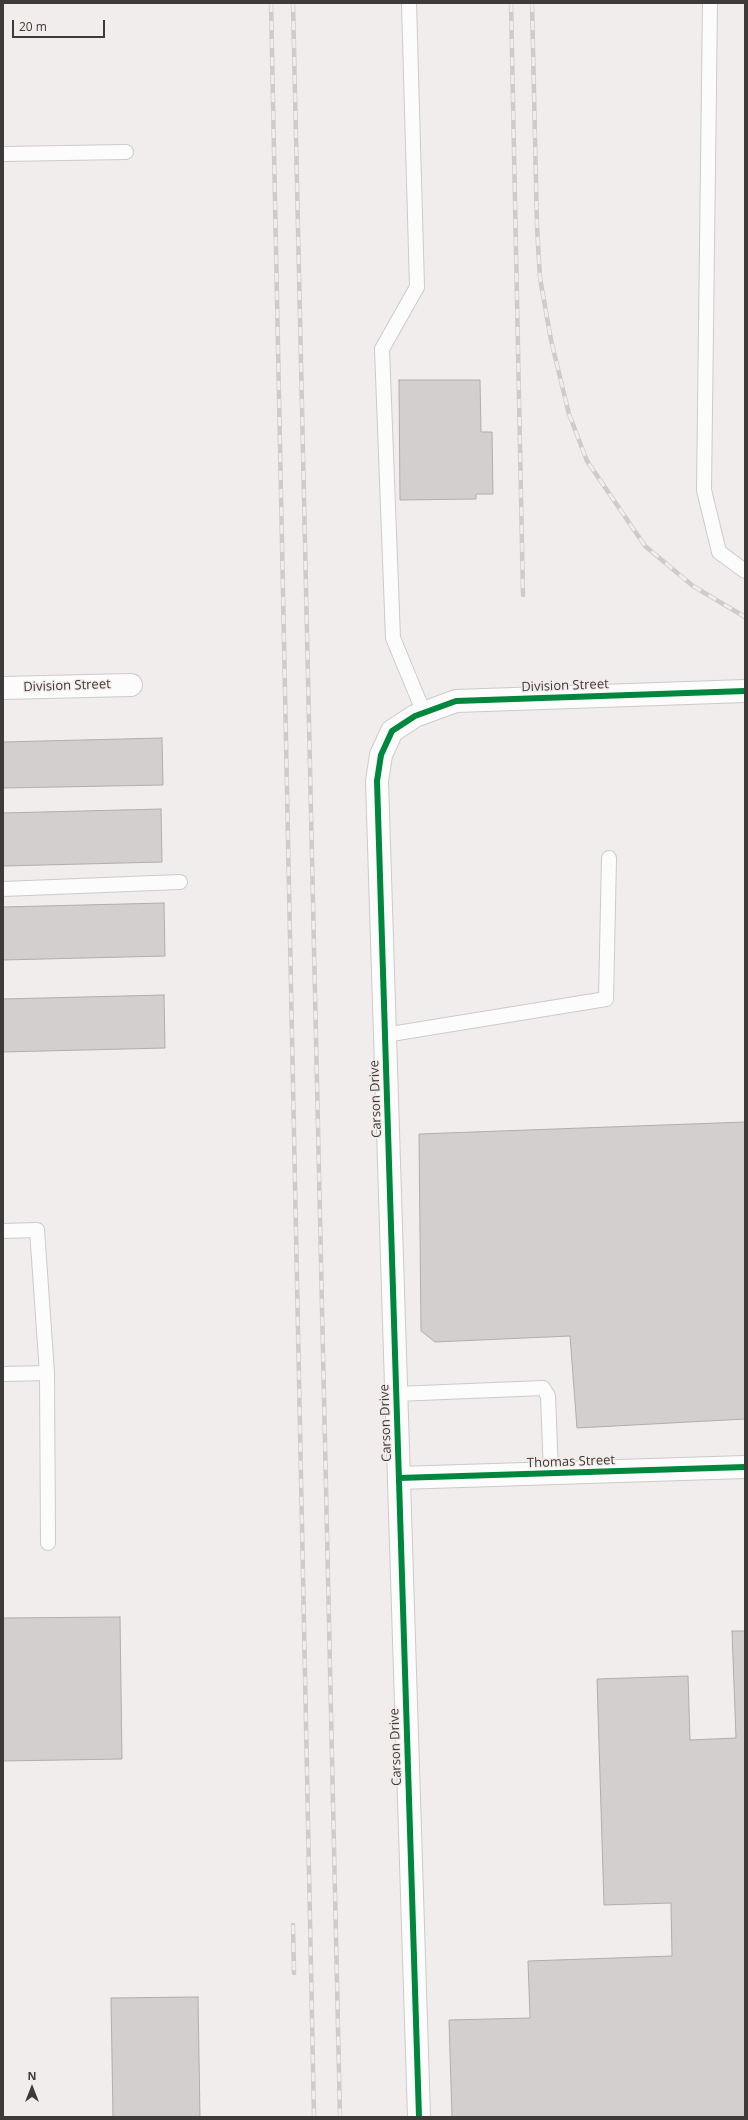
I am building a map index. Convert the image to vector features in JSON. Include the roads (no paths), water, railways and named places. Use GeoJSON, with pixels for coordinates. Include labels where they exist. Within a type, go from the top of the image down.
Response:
{"type":"FeatureCollection","features":[{"type":"Feature","properties":{"kind":"street","name":"Division Street"},"geometry":{"type":"LineString","coordinates":[[3,688],[131,684]]}},
{"type":"Feature","properties":{"kind":"street","name":"Division Street"},"geometry":{"type":"LineString","coordinates":[[392,731],[415,716],[456,701],[745,691]]}},
{"type":"Feature","properties":{"kind":"street","name":"Carson Drive"},"geometry":{"type":"LineString","coordinates":[[392,731],[381,755],[377,781],[419,2117]]}},
{"type":"Feature","properties":{"kind":"street","name":"Thomas Street"},"geometry":{"type":"LineString","coordinates":[[399,1478],[745,1467]]}},
{"type":"Feature","properties":{"kind":"lane"},"geometry":{"type":"LineString","coordinates":[[409,3],[417,287],[382,349],[393,638],[424,713]]}},
{"type":"Feature","properties":{"kind":"lane"},"geometry":{"type":"LineString","coordinates":[[710,3],[704,490],[719,552],[745,572]]}},
{"type":"Feature","properties":{"kind":"lane"},"geometry":{"type":"LineString","coordinates":[[3,154],[126,152]]}},
{"type":"Feature","properties":{"kind":"lane"},"geometry":{"type":"LineString","coordinates":[[385,1035],[606,999],[609,858]]}},
{"type":"Feature","properties":{"kind":"lane"},"geometry":{"type":"LineString","coordinates":[[3,889],[180,882]]}},
{"type":"Feature","properties":{"kind":"lane"},"geometry":{"type":"LineString","coordinates":[[3,1231],[36,1230],[47,1373],[48,1543]]}},
{"type":"Feature","properties":{"kind":"lane"},"geometry":{"type":"LineString","coordinates":[[3,1374],[47,1373]]}},
{"type":"Feature","properties":{"kind":"lane"},"geometry":{"type":"LineString","coordinates":[[396,1394],[543,1388],[548,1396],[551,1473]]}},
{"type":"Feature","properties":{"kind":"railway"},"geometry":{"type":"LineString","coordinates":[[271,3],[314,2117]]}},
{"type":"Feature","properties":{"kind":"railway"},"geometry":{"type":"LineString","coordinates":[[293,3],[340,2117]]}},
{"type":"Feature","properties":{"kind":"railway"},"geometry":{"type":"LineString","coordinates":[[511,3],[523,595]]}},
{"type":"Feature","properties":{"kind":"railway"},"geometry":{"type":"LineString","coordinates":[[532,3],[537,227],[540,278],[551,340],[569,414],[587,461],[645,546],[693,586],[745,617]]}},
{"type":"Feature","properties":{"kind":"railway"},"geometry":{"type":"LineString","coordinates":[[293,1925],[294,1973]]}}]}
